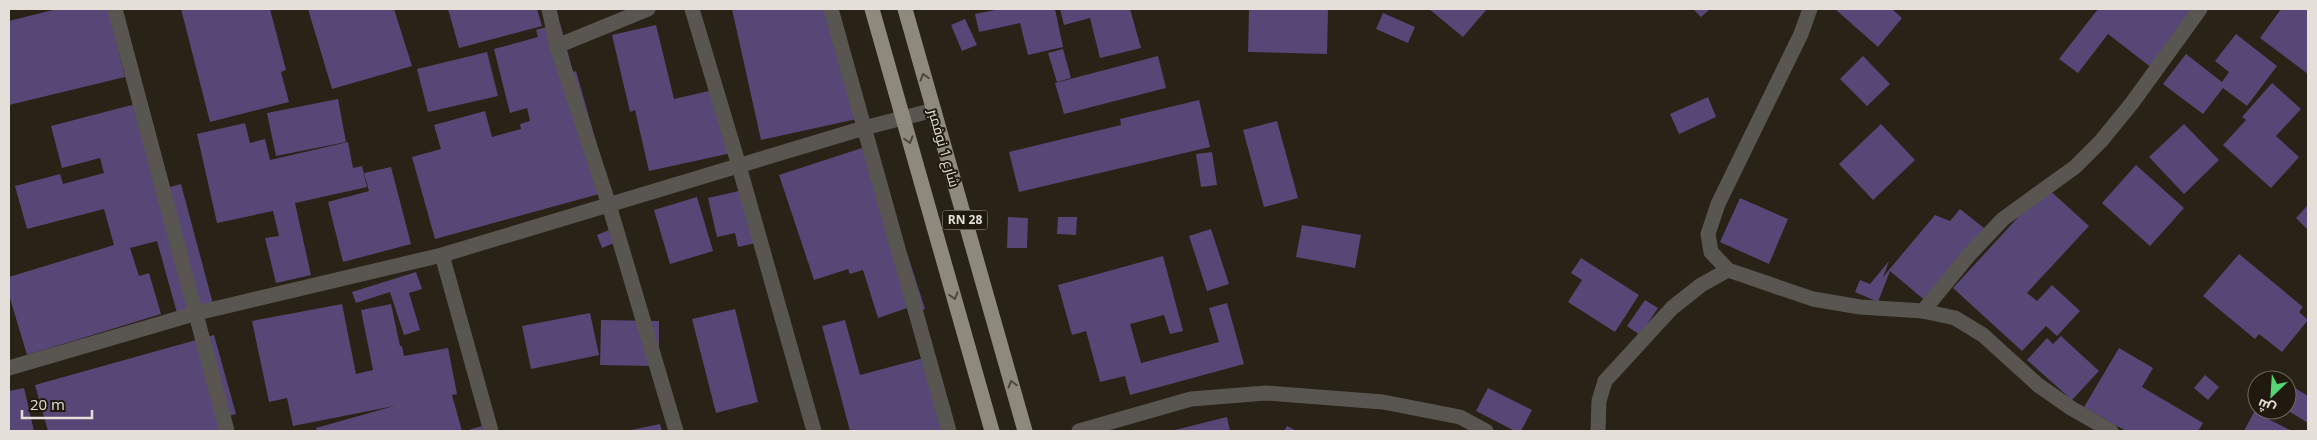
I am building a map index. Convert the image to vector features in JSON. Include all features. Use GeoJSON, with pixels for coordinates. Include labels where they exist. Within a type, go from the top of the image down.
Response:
{"type":"FeatureCollection","features":[{"type":"Feature","properties":{"kind":"main road","name":"RN 28"},"geometry":{"type":"LineString","coordinates":[[872,9],[992,431]]}},
{"type":"Feature","properties":{"kind":"main road","name":"شارع 1 نوفمبر"},"geometry":{"type":"LineString","coordinates":[[905,9],[1025,431]]}},
{"type":"Feature","properties":{"kind":"street"},"geometry":{"type":"LineString","coordinates":[[116,9],[228,431]]}},
{"type":"Feature","properties":{"kind":"street"},"geometry":{"type":"LineString","coordinates":[[549,9],[558,46],[609,205],[676,431]]}},
{"type":"Feature","properties":{"kind":"street"},"geometry":{"type":"LineString","coordinates":[[558,46],[648,9]]}},
{"type":"Feature","properties":{"kind":"street"},"geometry":{"type":"LineString","coordinates":[[692,9],[739,166],[814,431]]}},
{"type":"Feature","properties":{"kind":"street"},"geometry":{"type":"LineString","coordinates":[[831,9],[950,431]]}},
{"type":"Feature","properties":{"kind":"street"},"geometry":{"type":"LineString","coordinates":[[1810,9],[1802,34],[1718,204],[1708,234],[1711,252],[1728,270],[1813,299],[1860,307],[1923,311],[1955,318],[1983,335],[2038,385],[2071,408],[2111,431]]}},
{"type":"Feature","properties":{"kind":"street"},"geometry":{"type":"LineString","coordinates":[[1923,311],[1969,255],[2003,219],[2075,167],[2101,141],[2132,103],[2200,9]]}},
{"type":"Feature","properties":{"kind":"street"},"geometry":{"type":"LineString","coordinates":[[9,368],[197,313],[442,255],[864,128],[934,110]]}},
{"type":"Feature","properties":{"kind":"street"},"geometry":{"type":"LineString","coordinates":[[442,255],[491,431]]}},
{"type":"Feature","properties":{"kind":"street"},"geometry":{"type":"LineString","coordinates":[[1598,431],[1599,400],[1606,381],[1672,308],[1701,285],[1728,270]]}},
{"type":"Feature","properties":{"kind":"street"},"geometry":{"type":"LineString","coordinates":[[1079,431],[1191,400],[1266,393],[1383,402],[1460,417],[1486,431]]}},
{"type":"Feature","properties":{"kind":"building"},"geometry":{"type":"Polygon","coordinates":[[[57,9],[108,9],[125,77],[9,105],[9,21],[57,9]]]}},
{"type":"Feature","properties":{"kind":"building"},"geometry":{"type":"Polygon","coordinates":[[[181,9],[270,9],[286,70],[281,72],[289,102],[210,122],[181,9]]]}},
{"type":"Feature","properties":{"kind":"building"},"geometry":{"type":"Polygon","coordinates":[[[308,9],[394,9],[412,66],[332,89],[308,9]]]}},
{"type":"Feature","properties":{"kind":"building"},"geometry":{"type":"Polygon","coordinates":[[[448,9],[537,9],[542,26],[459,48],[448,9]]]}},
{"type":"Feature","properties":{"kind":"building"},"geometry":{"type":"Polygon","coordinates":[[[732,9],[832,9],[857,119],[761,140],[732,9]]]}},
{"type":"Feature","properties":{"kind":"building"},"geometry":{"type":"Polygon","coordinates":[[[1000,9],[1055,9],[1063,47],[1028,55],[1020,23],[979,32],[975,14],[1000,9]]]}},
{"type":"Feature","properties":{"kind":"building"},"geometry":{"type":"Polygon","coordinates":[[[1060,9],[1130,9],[1141,48],[1100,58],[1090,18],[1064,25],[1060,9]]]}},
{"type":"Feature","properties":{"kind":"building"},"geometry":{"type":"Polygon","coordinates":[[[1249,9],[1328,9],[1327,54],[1248,52],[1249,9]]]}},
{"type":"Feature","properties":{"kind":"building"},"geometry":{"type":"Polygon","coordinates":[[[1429,9],[1487,9],[1463,37],[1429,9]]]}},
{"type":"Feature","properties":{"kind":"building"},"geometry":{"type":"Polygon","coordinates":[[[1693,9],[1710,9],[1701,17],[1693,9]]]}},
{"type":"Feature","properties":{"kind":"building"},"geometry":{"type":"Polygon","coordinates":[[[1835,9],[1892,9],[1902,18],[1878,47],[1835,9]]]}},
{"type":"Feature","properties":{"kind":"building"},"geometry":{"type":"Polygon","coordinates":[[[2098,9],[2198,9],[2152,68],[2108,34],[2078,73],[2059,59],[2098,9]]]}},
{"type":"Feature","properties":{"kind":"building"},"geometry":{"type":"Polygon","coordinates":[[[2281,9],[2308,9],[2308,74],[2260,38],[2281,9]]]}},
{"type":"Feature","properties":{"kind":"building"},"geometry":{"type":"Polygon","coordinates":[[[1383,13],[1415,27],[1408,43],[1376,29],[1383,13]]]}},
{"type":"Feature","properties":{"kind":"building"},"geometry":{"type":"Polygon","coordinates":[[[965,19],[977,45],[962,51],[951,25],[965,19]]]}},
{"type":"Feature","properties":{"kind":"building"},"geometry":{"type":"Polygon","coordinates":[[[560,23],[573,72],[576,71],[610,191],[435,239],[412,157],[441,149],[434,125],[485,111],[492,137],[521,129],[520,124],[530,121],[527,108],[510,113],[494,49],[538,37],[536,30],[560,23]]]}},
{"type":"Feature","properties":{"kind":"building"},"geometry":{"type":"Polygon","coordinates":[[[656,25],[674,99],[722,88],[736,152],[649,171],[635,110],[630,112],[612,35],[656,25]]]}},
{"type":"Feature","properties":{"kind":"building"},"geometry":{"type":"Polygon","coordinates":[[[2236,34],[2277,66],[2247,106],[2223,88],[2203,114],[2163,84],[2186,54],[2222,82],[2229,72],[2215,61],[2236,34]]]}},
{"type":"Feature","properties":{"kind":"building"},"geometry":{"type":"Polygon","coordinates":[[[1063,49],[1071,78],[1057,82],[1048,53],[1063,49]]]}},
{"type":"Feature","properties":{"kind":"building"},"geometry":{"type":"Polygon","coordinates":[[[487,52],[498,96],[428,112],[417,69],[487,52]]]}},
{"type":"Feature","properties":{"kind":"building"},"geometry":{"type":"Polygon","coordinates":[[[1158,56],[1166,88],[1064,114],[1055,83],[1158,56]]]}},
{"type":"Feature","properties":{"kind":"building"},"geometry":{"type":"Polygon","coordinates":[[[1863,56],[1890,84],[1867,106],[1840,79],[1863,56]]]}},
{"type":"Feature","properties":{"kind":"building"},"geometry":{"type":"Polygon","coordinates":[[[2272,83],[2301,109],[2276,136],[2299,157],[2271,188],[2223,145],[2246,120],[2242,117],[2272,83]]]}},
{"type":"Feature","properties":{"kind":"building"},"geometry":{"type":"Polygon","coordinates":[[[1708,97],[1716,117],[1679,134],[1670,114],[1708,97]]]}},
{"type":"Feature","properties":{"kind":"building"},"geometry":{"type":"Polygon","coordinates":[[[338,99],[346,142],[276,156],[267,113],[338,99]]]}},
{"type":"Feature","properties":{"kind":"building"},"geometry":{"type":"Polygon","coordinates":[[[1199,100],[1210,147],[1019,192],[1009,152],[1121,125],[1120,119],[1199,100]]]}},
{"type":"Feature","properties":{"kind":"building"},"geometry":{"type":"Polygon","coordinates":[[[147,101],[170,187],[181,184],[213,304],[177,313],[157,241],[130,248],[139,276],[149,273],[161,314],[27,355],[9,295],[9,277],[114,245],[104,209],[27,229],[15,186],[60,174],[63,184],[104,173],[100,158],[62,168],[51,126],[147,101]]]}},
{"type":"Feature","properties":{"kind":"building"},"geometry":{"type":"Polygon","coordinates":[[[1277,121],[1298,198],[1264,207],[1243,130],[1277,121]]]}},
{"type":"Feature","properties":{"kind":"building"},"geometry":{"type":"Polygon","coordinates":[[[245,123],[250,143],[265,139],[270,160],[348,142],[353,168],[362,166],[367,187],[295,203],[311,275],[276,283],[265,238],[279,236],[273,211],[217,223],[197,134],[245,123]]]}},
{"type":"Feature","properties":{"kind":"building"},"geometry":{"type":"Polygon","coordinates":[[[1881,124],[1915,160],[1873,200],[1839,164],[1881,124]]]}},
{"type":"Feature","properties":{"kind":"building"},"geometry":{"type":"Polygon","coordinates":[[[2184,124],[2219,160],[2184,194],[2149,157],[2184,124]]]}},
{"type":"Feature","properties":{"kind":"building"},"geometry":{"type":"Polygon","coordinates":[[[862,148],[908,256],[925,309],[912,314],[910,307],[878,318],[863,270],[850,274],[848,269],[814,280],[779,175],[862,148]]]}},
{"type":"Feature","properties":{"kind":"building"},"geometry":{"type":"Polygon","coordinates":[[[1212,152],[1217,185],[1201,187],[1196,154],[1212,152]]]}},
{"type":"Feature","properties":{"kind":"building"},"geometry":{"type":"Polygon","coordinates":[[[2136,165],[2184,208],[2150,246],[2102,203],[2136,165]]]}},
{"type":"Feature","properties":{"kind":"building"},"geometry":{"type":"Polygon","coordinates":[[[391,167],[411,244],[343,262],[328,202],[369,191],[364,173],[391,167]]]}},
{"type":"Feature","properties":{"kind":"building"},"geometry":{"type":"Polygon","coordinates":[[[2046,187],[2089,226],[2027,293],[2037,301],[2052,285],[2080,311],[2057,336],[2046,326],[2022,351],[1953,288],[2046,187]]]}},
{"type":"Feature","properties":{"kind":"building"},"geometry":{"type":"Polygon","coordinates":[[[752,188],[764,241],[738,247],[735,233],[717,237],[708,198],[752,188]]]}},
{"type":"Feature","properties":{"kind":"building"},"geometry":{"type":"Polygon","coordinates":[[[697,197],[713,251],[670,264],[654,210],[697,197]]]}},
{"type":"Feature","properties":{"kind":"building"},"geometry":{"type":"Polygon","coordinates":[[[1740,198],[1788,219],[1769,264],[1720,242],[1740,198]]]}},
{"type":"Feature","properties":{"kind":"building"},"geometry":{"type":"Polygon","coordinates":[[[2308,205],[2308,230],[2296,218],[2308,205]]]}},
{"type":"Feature","properties":{"kind":"building"},"geometry":{"type":"Polygon","coordinates":[[[1960,209],[1984,228],[1976,245],[1928,303],[1890,271],[1878,302],[1855,292],[1860,280],[1870,284],[1889,261],[1883,277],[1935,215],[1950,221],[1960,209]]]}},
{"type":"Feature","properties":{"kind":"building"},"geometry":{"type":"Polygon","coordinates":[[[1008,217],[1028,218],[1027,248],[1007,248],[1008,217]]]}},
{"type":"Feature","properties":{"kind":"building"},"geometry":{"type":"Polygon","coordinates":[[[1058,217],[1077,217],[1076,235],[1057,234],[1058,217]]]}},
{"type":"Feature","properties":{"kind":"building"},"geometry":{"type":"Polygon","coordinates":[[[1302,225],[1361,235],[1355,268],[1296,257],[1302,225]]]}},
{"type":"Feature","properties":{"kind":"building"},"geometry":{"type":"Polygon","coordinates":[[[614,228],[619,241],[602,248],[597,235],[614,228]]]}},
{"type":"Feature","properties":{"kind":"building"},"geometry":{"type":"Polygon","coordinates":[[[1211,229],[1229,284],[1207,291],[1189,236],[1211,229]]]}},
{"type":"Feature","properties":{"kind":"building"},"geometry":{"type":"Polygon","coordinates":[[[2239,254],[2303,307],[2299,312],[2308,320],[2282,352],[2259,334],[2255,339],[2203,296],[2239,254]]]}},
{"type":"Feature","properties":{"kind":"building"},"geometry":{"type":"Polygon","coordinates":[[[1163,256],[1183,331],[1170,334],[1164,315],[1130,324],[1141,363],[1219,342],[1209,308],[1227,303],[1244,364],[1130,395],[1125,376],[1100,382],[1086,331],[1072,335],[1058,285],[1163,256]]]}},
{"type":"Feature","properties":{"kind":"building"},"geometry":{"type":"Polygon","coordinates":[[[1581,258],[1639,295],[1615,332],[1568,302],[1582,280],[1571,273],[1581,258]]]}},
{"type":"Feature","properties":{"kind":"building"},"geometry":{"type":"Polygon","coordinates":[[[416,272],[422,289],[409,293],[420,330],[404,335],[390,292],[356,303],[352,292],[416,272]]]}},
{"type":"Feature","properties":{"kind":"building"},"geometry":{"type":"Polygon","coordinates":[[[1645,300],[1658,308],[1640,335],[1627,326],[1645,300]]]}},
{"type":"Feature","properties":{"kind":"building"},"geometry":{"type":"Polygon","coordinates":[[[342,304],[356,374],[373,370],[361,310],[391,304],[404,356],[448,348],[457,394],[452,395],[462,431],[317,431],[316,428],[394,406],[293,426],[287,398],[269,402],[252,321],[342,304]]]}},
{"type":"Feature","properties":{"kind":"building"},"geometry":{"type":"Polygon","coordinates":[[[735,309],[758,402],[716,413],[692,319],[735,309]]]}},
{"type":"Feature","properties":{"kind":"building"},"geometry":{"type":"Polygon","coordinates":[[[590,313],[599,355],[531,369],[522,326],[590,313]]]}},
{"type":"Feature","properties":{"kind":"building"},"geometry":{"type":"Polygon","coordinates":[[[601,320],[659,321],[659,362],[650,366],[600,365],[601,320]]]}},
{"type":"Feature","properties":{"kind":"building"},"geometry":{"type":"Polygon","coordinates":[[[845,320],[860,375],[935,355],[952,431],[850,431],[822,326],[845,320]]]}},
{"type":"Feature","properties":{"kind":"building"},"geometry":{"type":"Polygon","coordinates":[[[214,335],[236,414],[222,418],[225,431],[48,431],[35,385],[214,335]]]}},
{"type":"Feature","properties":{"kind":"building"},"geometry":{"type":"Polygon","coordinates":[[[2061,336],[2099,371],[2072,400],[2027,360],[2047,338],[2053,344],[2061,336]]]}},
{"type":"Feature","properties":{"kind":"building"},"geometry":{"type":"Polygon","coordinates":[[[2119,348],[2153,368],[2142,387],[2203,423],[2198,431],[2126,431],[2084,407],[2119,348]]]}},
{"type":"Feature","properties":{"kind":"building"},"geometry":{"type":"Polygon","coordinates":[[[2205,375],[2219,387],[2208,400],[2194,388],[2205,375]]]}},
{"type":"Feature","properties":{"kind":"building"},"geometry":{"type":"Polygon","coordinates":[[[24,388],[34,431],[9,431],[9,391],[24,388]]]}},
{"type":"Feature","properties":{"kind":"building"},"geometry":{"type":"Polygon","coordinates":[[[1488,388],[1532,410],[1521,431],[1515,431],[1476,411],[1488,388]]]}},
{"type":"Feature","properties":{"kind":"building"},"geometry":{"type":"Polygon","coordinates":[[[2297,389],[2308,396],[2308,423],[2297,416],[2297,389]]]}},
{"type":"Feature","properties":{"kind":"building"},"geometry":{"type":"Polygon","coordinates":[[[1227,417],[1230,431],[1171,431],[1227,417]]]}},
{"type":"Feature","properties":{"kind":"building"},"geometry":{"type":"Polygon","coordinates":[[[2250,420],[2270,420],[2292,431],[2244,431],[2250,420]]]}},
{"type":"Feature","properties":{"kind":"building"},"geometry":{"type":"Polygon","coordinates":[[[660,424],[662,431],[631,431],[631,430],[660,424]]]}},
{"type":"Feature","properties":{"kind":"building"},"geometry":{"type":"Polygon","coordinates":[[[482,426],[484,431],[465,431],[482,426]]]}},
{"type":"Feature","properties":{"kind":"building"},"geometry":{"type":"Polygon","coordinates":[[[1287,426],[1297,431],[1284,431],[1287,426]]]}}]}
